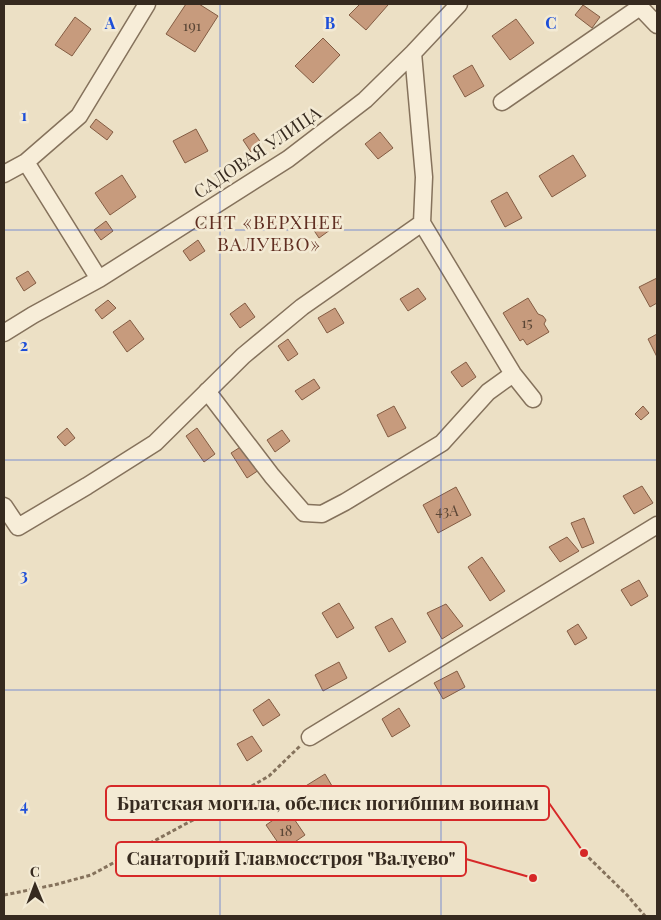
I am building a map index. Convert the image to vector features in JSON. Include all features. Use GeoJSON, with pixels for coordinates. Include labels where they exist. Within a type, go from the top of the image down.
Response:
{"type":"FeatureCollection","features":[{"type":"Feature","properties":{"kind":"street"},"geometry":{"type":"LineString","coordinates":[[4,174],[26,162],[79,116],[147,4]]}},
{"type":"Feature","properties":{"kind":"street","name":"САДОВАЯ УЛИЦА"},"geometry":{"type":"LineString","coordinates":[[4,333],[99,279],[288,159],[365,100],[459,4]]}},
{"type":"Feature","properties":{"kind":"street"},"geometry":{"type":"LineString","coordinates":[[502,102],[638,6],[657,25]]}},
{"type":"Feature","properties":{"kind":"street"},"geometry":{"type":"LineString","coordinates":[[412,53],[424,177],[422,223],[513,374],[533,399]]}},
{"type":"Feature","properties":{"kind":"street"},"geometry":{"type":"LineString","coordinates":[[26,162],[99,279]]}},
{"type":"Feature","properties":{"kind":"street"},"geometry":{"type":"LineString","coordinates":[[4,506],[18,527],[155,444],[242,356],[302,307],[422,223]]}},
{"type":"Feature","properties":{"kind":"street"},"geometry":{"type":"LineString","coordinates":[[207,391],[272,476],[304,513],[322,514],[442,443],[488,392],[513,374]]}},
{"type":"Feature","properties":{"kind":"street"},"geometry":{"type":"LineString","coordinates":[[310,737],[657,525]]}},
{"type":"Feature","properties":{"kind":"path"},"geometry":{"type":"LineString","coordinates":[[4,895],[91,875],[204,814],[269,776],[310,737]]}},
{"type":"Feature","properties":{"kind":"path"},"geometry":{"type":"LineString","coordinates":[[584,853],[627,895],[645,916]]}},
{"type":"Feature","properties":{"kind":"building"},"geometry":{"type":"Polygon","coordinates":[[[186,4],[199,4],[218,16],[195,52],[166,34],[186,4]]]}},
{"type":"Feature","properties":{"kind":"building"},"geometry":{"type":"Polygon","coordinates":[[[360,4],[388,5],[366,30],[349,15],[360,4]]]}},
{"type":"Feature","properties":{"kind":"building"},"geometry":{"type":"Polygon","coordinates":[[[583,5],[600,17],[592,28],[575,15],[583,5]]]}},
{"type":"Feature","properties":{"kind":"building"},"geometry":{"type":"Polygon","coordinates":[[[75,17],[91,29],[72,56],[55,45],[75,17]]]}},
{"type":"Feature","properties":{"kind":"building"},"geometry":{"type":"Polygon","coordinates":[[[516,19],[534,43],[510,60],[492,36],[516,19]]]}},
{"type":"Feature","properties":{"kind":"building"},"geometry":{"type":"Polygon","coordinates":[[[323,38],[340,55],[313,83],[295,66],[323,38]]]}},
{"type":"Feature","properties":{"kind":"building"},"geometry":{"type":"Polygon","coordinates":[[[472,65],[484,86],[465,97],[453,76],[472,65]]]}},
{"type":"Feature","properties":{"kind":"building"},"geometry":{"type":"Polygon","coordinates":[[[96,119],[113,132],[107,140],[90,127],[96,119]]]}},
{"type":"Feature","properties":{"kind":"building"},"geometry":{"type":"Polygon","coordinates":[[[196,129],[208,151],[185,163],[173,141],[196,129]]]}},
{"type":"Feature","properties":{"kind":"building"},"geometry":{"type":"Polygon","coordinates":[[[380,132],[393,148],[378,159],[365,144],[380,132]]]}},
{"type":"Feature","properties":{"kind":"building"},"geometry":{"type":"Polygon","coordinates":[[[254,133],[262,144],[251,152],[243,140],[254,133]]]}},
{"type":"Feature","properties":{"kind":"building"},"geometry":{"type":"Polygon","coordinates":[[[573,155],[586,176],[552,197],[539,176],[573,155]]]}},
{"type":"Feature","properties":{"kind":"building"},"geometry":{"type":"Polygon","coordinates":[[[122,175],[136,197],[110,215],[95,193],[122,175]]]}},
{"type":"Feature","properties":{"kind":"building"},"geometry":{"type":"Polygon","coordinates":[[[507,192],[522,218],[505,227],[491,201],[507,192]]]}},
{"type":"Feature","properties":{"kind":"building"},"geometry":{"type":"Polygon","coordinates":[[[106,221],[113,231],[101,240],[94,230],[106,221]]]}},
{"type":"Feature","properties":{"kind":"building"},"geometry":{"type":"Polygon","coordinates":[[[324,221],[330,230],[319,238],[313,229],[324,221]]]}},
{"type":"Feature","properties":{"kind":"building"},"geometry":{"type":"Polygon","coordinates":[[[198,240],[205,251],[190,261],[183,251],[198,240]]]}},
{"type":"Feature","properties":{"kind":"building"},"geometry":{"type":"Polygon","coordinates":[[[28,271],[36,283],[24,291],[16,278],[28,271]]]}},
{"type":"Feature","properties":{"kind":"building"},"geometry":{"type":"Polygon","coordinates":[[[657,278],[657,303],[650,307],[639,287],[657,278]]]}},
{"type":"Feature","properties":{"kind":"building"},"geometry":{"type":"Polygon","coordinates":[[[418,288],[426,299],[408,311],[400,299],[418,288]]]}},
{"type":"Feature","properties":{"kind":"building"},"geometry":{"type":"Polygon","coordinates":[[[528,298],[538,314],[546,320],[544,324],[549,332],[527,345],[523,339],[520,341],[503,313],[528,298]]]}},
{"type":"Feature","properties":{"kind":"building"},"geometry":{"type":"Polygon","coordinates":[[[108,300],[116,308],[102,319],[95,310],[108,300]]]}},
{"type":"Feature","properties":{"kind":"building"},"geometry":{"type":"Polygon","coordinates":[[[245,303],[255,317],[240,328],[230,314],[245,303]]]}},
{"type":"Feature","properties":{"kind":"building"},"geometry":{"type":"Polygon","coordinates":[[[335,308],[344,323],[327,333],[318,318],[335,308]]]}},
{"type":"Feature","properties":{"kind":"building"},"geometry":{"type":"Polygon","coordinates":[[[130,320],[144,339],[127,352],[113,332],[130,320]]]}},
{"type":"Feature","properties":{"kind":"building"},"geometry":{"type":"Polygon","coordinates":[[[657,334],[657,357],[648,339],[657,334]]]}},
{"type":"Feature","properties":{"kind":"building"},"geometry":{"type":"Polygon","coordinates":[[[288,339],[298,354],[288,361],[278,346],[288,339]]]}},
{"type":"Feature","properties":{"kind":"building"},"geometry":{"type":"Polygon","coordinates":[[[466,362],[476,377],[462,387],[451,372],[466,362]]]}},
{"type":"Feature","properties":{"kind":"building"},"geometry":{"type":"Polygon","coordinates":[[[314,379],[320,388],[302,400],[295,391],[314,379]]]}},
{"type":"Feature","properties":{"kind":"building"},"geometry":{"type":"Polygon","coordinates":[[[394,406],[406,428],[388,437],[377,415],[394,406]]]}},
{"type":"Feature","properties":{"kind":"building"},"geometry":{"type":"Polygon","coordinates":[[[643,406],[649,413],[641,420],[635,414],[643,406]]]}},
{"type":"Feature","properties":{"kind":"building"},"geometry":{"type":"Polygon","coordinates":[[[67,428],[75,438],[65,446],[57,437],[67,428]]]}},
{"type":"Feature","properties":{"kind":"building"},"geometry":{"type":"Polygon","coordinates":[[[197,428],[215,454],[204,462],[186,436],[197,428]]]}},
{"type":"Feature","properties":{"kind":"building"},"geometry":{"type":"Polygon","coordinates":[[[282,430],[290,441],[275,452],[267,440],[282,430]]]}},
{"type":"Feature","properties":{"kind":"building"},"geometry":{"type":"Polygon","coordinates":[[[242,446],[259,470],[247,478],[231,453],[242,446]]]}},
{"type":"Feature","properties":{"kind":"building"},"geometry":{"type":"Polygon","coordinates":[[[642,486],[653,503],[634,514],[623,496],[642,486]]]}},
{"type":"Feature","properties":{"kind":"building"},"geometry":{"type":"Polygon","coordinates":[[[456,487],[471,515],[438,533],[423,505],[456,487]]]}},
{"type":"Feature","properties":{"kind":"building"},"geometry":{"type":"Polygon","coordinates":[[[584,518],[594,543],[582,548],[571,523],[584,518]]]}},
{"type":"Feature","properties":{"kind":"building"},"geometry":{"type":"Polygon","coordinates":[[[567,537],[579,551],[560,562],[549,547],[567,537]]]}},
{"type":"Feature","properties":{"kind":"building"},"geometry":{"type":"Polygon","coordinates":[[[482,557],[505,591],[490,601],[468,567],[482,557]]]}},
{"type":"Feature","properties":{"kind":"building"},"geometry":{"type":"Polygon","coordinates":[[[639,580],[648,596],[631,606],[621,590],[639,580]]]}},
{"type":"Feature","properties":{"kind":"building"},"geometry":{"type":"Polygon","coordinates":[[[339,603],[354,628],[337,638],[322,613],[339,603]]]}},
{"type":"Feature","properties":{"kind":"building"},"geometry":{"type":"Polygon","coordinates":[[[446,604],[463,626],[442,639],[427,613],[446,604]]]}},
{"type":"Feature","properties":{"kind":"building"},"geometry":{"type":"Polygon","coordinates":[[[392,618],[406,642],[389,652],[375,627],[392,618]]]}},
{"type":"Feature","properties":{"kind":"building"},"geometry":{"type":"Polygon","coordinates":[[[578,624],[587,638],[575,645],[567,631],[578,624]]]}},
{"type":"Feature","properties":{"kind":"building"},"geometry":{"type":"Polygon","coordinates":[[[339,662],[347,678],[323,691],[315,675],[339,662]]]}},
{"type":"Feature","properties":{"kind":"building"},"geometry":{"type":"Polygon","coordinates":[[[457,671],[465,687],[443,699],[434,683],[457,671]]]}},
{"type":"Feature","properties":{"kind":"building"},"geometry":{"type":"Polygon","coordinates":[[[269,699],[280,715],[263,726],[253,710],[269,699]]]}},
{"type":"Feature","properties":{"kind":"building"},"geometry":{"type":"Polygon","coordinates":[[[399,708],[410,726],[392,737],[382,719],[399,708]]]}},
{"type":"Feature","properties":{"kind":"building"},"geometry":{"type":"Polygon","coordinates":[[[252,736],[262,751],[247,761],[237,744],[252,736]]]}},
{"type":"Feature","properties":{"kind":"building"},"geometry":{"type":"Polygon","coordinates":[[[325,774],[342,803],[321,816],[304,787],[325,774]]]}},
{"type":"Feature","properties":{"kind":"building"},"geometry":{"type":"Polygon","coordinates":[[[288,810],[305,835],[283,850],[266,825],[288,810]]]}},
{"type":"Feature","properties":{"kind":"place","name":"Братская могила, обелиск погибшим воинам"},"geometry":{"type":"Point","coordinates":[584,853]}},
{"type":"Feature","properties":{"kind":"place","name":"Санаторий Главмосстроя \"Валуево\""},"geometry":{"type":"Point","coordinates":[533,878]}},
{"type":"Feature","properties":{"kind":"district","name":"СНТ «ВЕРХНЕЕ ВАЛУЕВО»"},"geometry":{"type":"Point","coordinates":[269,232]}}]}
